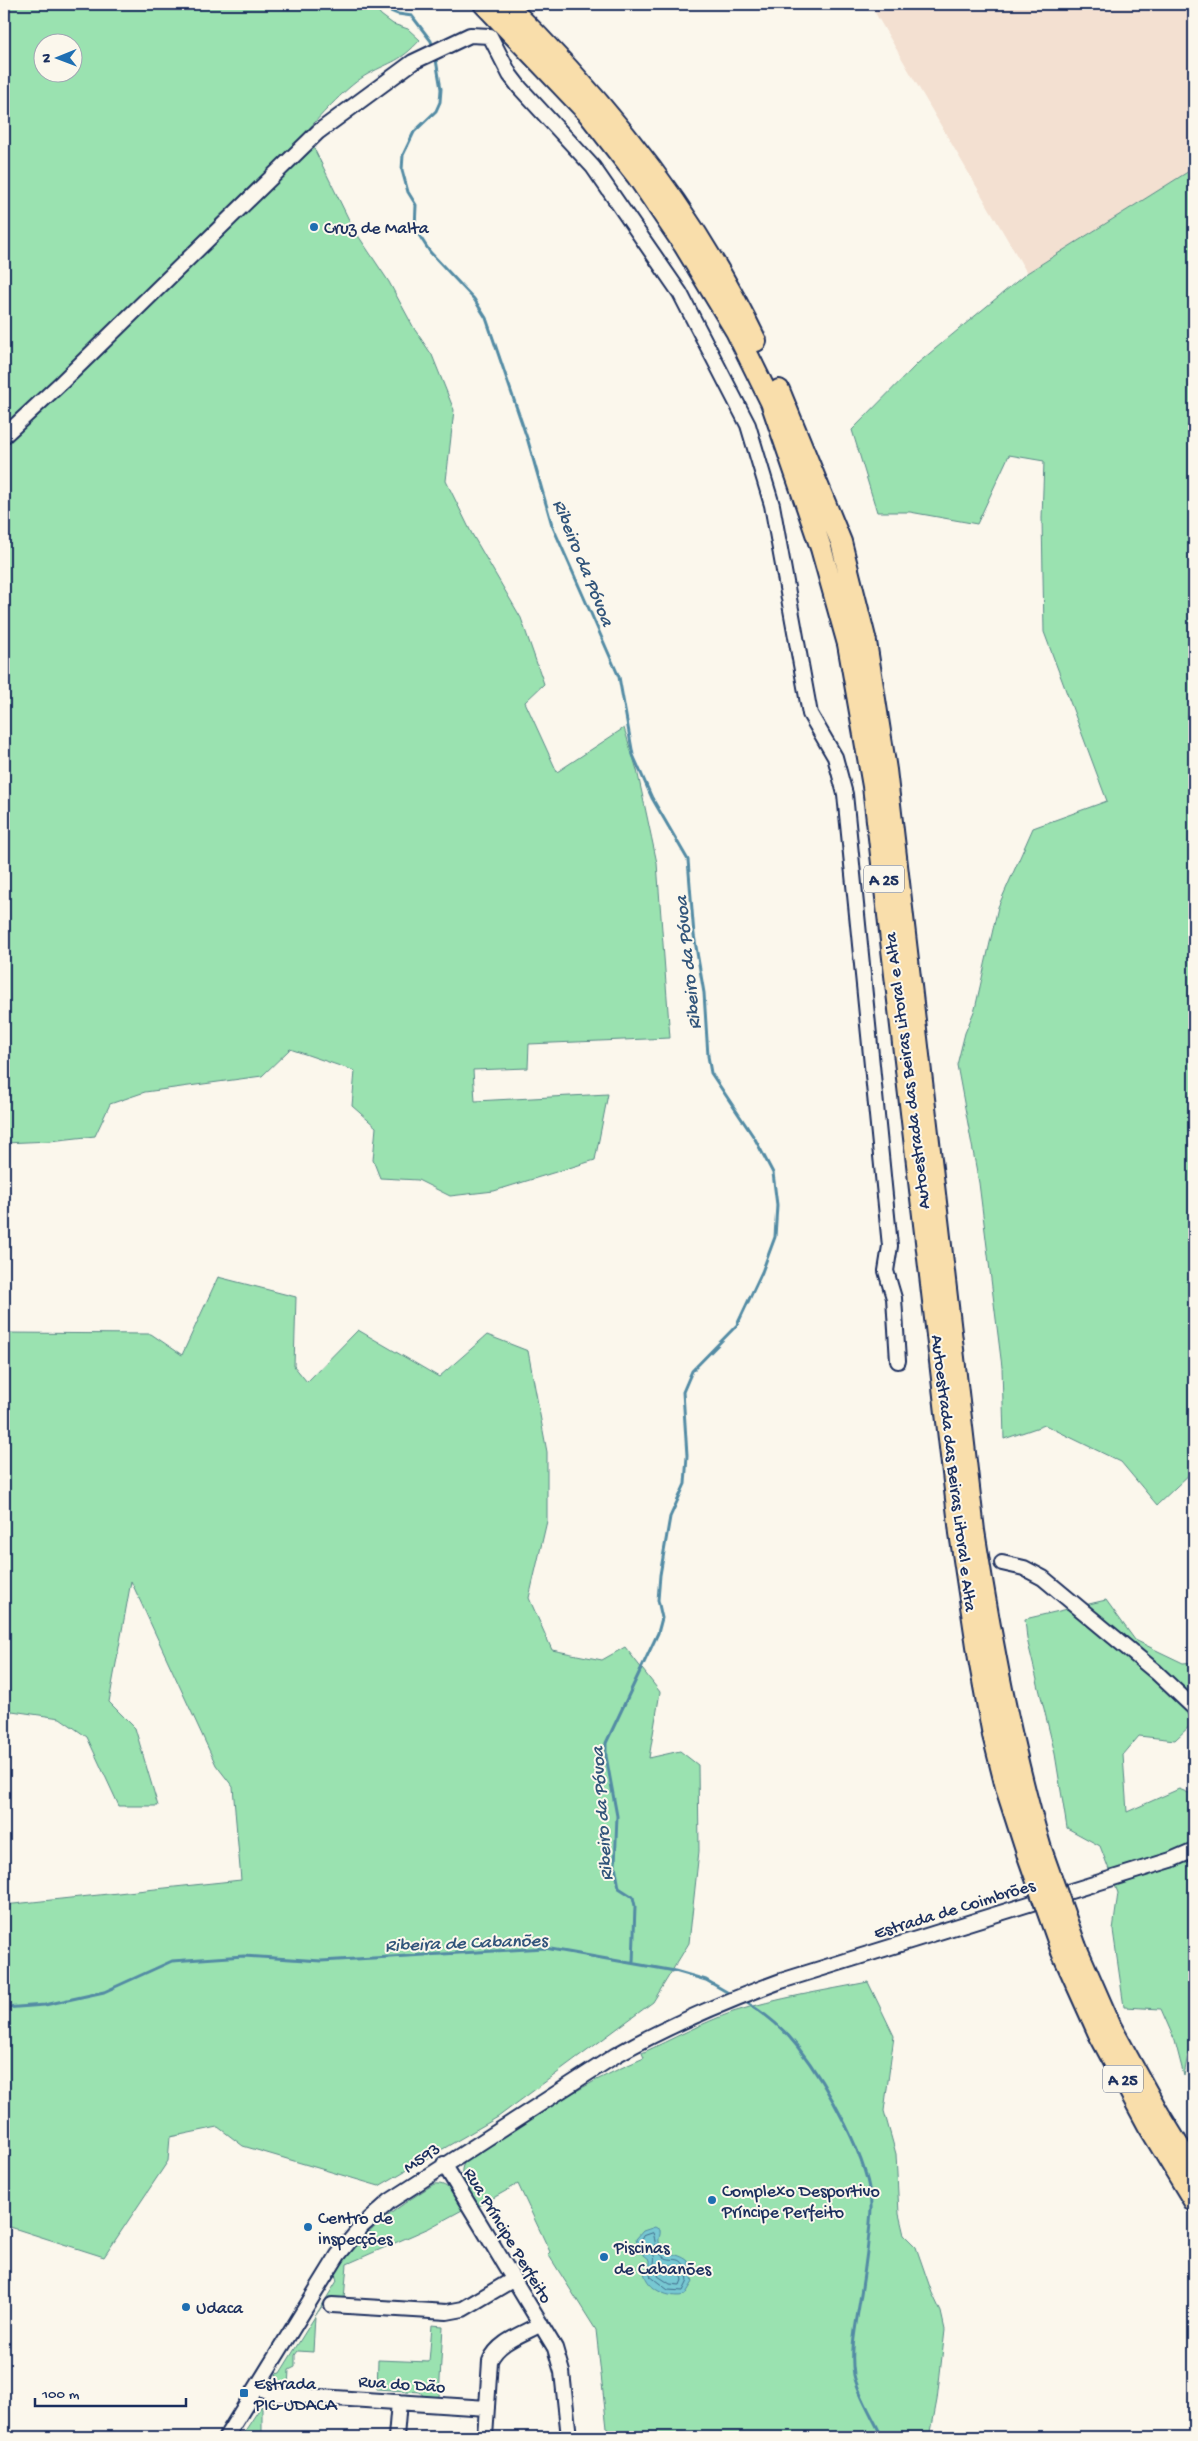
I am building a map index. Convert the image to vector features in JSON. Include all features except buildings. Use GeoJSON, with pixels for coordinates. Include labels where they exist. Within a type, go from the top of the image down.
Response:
{"type":"FeatureCollection","features":[{"type":"Feature","properties":{"kind":"highway","name":"Autoestrada das Beiras Litoral e Alta"},"geometry":{"type":"LineString","coordinates":[[484,4],[587,112],[637,176],[684,245],[736,331],[771,402],[821,548],[848,644],[873,786],[960,1533],[979,1659],[995,1745],[1103,2042],[1148,2125],[1194,2201]]}},
{"type":"Feature","properties":{"kind":"highway","name":"Autoestrada das Beiras Litoral e Alta"},"geometry":{"type":"LineString","coordinates":[[506,4],[534,32],[656,173],[699,239],[747,322],[778,387],[841,542],[866,642],[886,770],[974,1531],[994,1655],[1034,1851]]}},
{"type":"Feature","properties":{"kind":"highway","name":"Autoestrada das Beiras Litoral e Alta"},"geometry":{"type":"LineString","coordinates":[[1069,1949],[1159,2114],[1194,2171]]}},
{"type":"Feature","properties":{"kind":"street"},"geometry":{"type":"LineString","coordinates":[[4,436],[62,382],[303,145],[374,88],[413,62],[470,35],[490,36],[510,74],[520,88],[592,167],[680,293],[748,425],[772,505],[810,714],[835,757],[845,794],[890,1246],[886,1271],[894,1298],[898,1361]]}},
{"type":"Feature","properties":{"kind":"street"},"geometry":{"type":"LineString","coordinates":[[1002,1563],[1024,1568],[1043,1578],[1156,1672],[1194,1708]]}},
{"type":"Feature","properties":{"kind":"street","name":"Estrada de Coimbrões"},"geometry":{"type":"LineString","coordinates":[[724,2002],[762,1988],[1170,1860],[1194,1850]]}},
{"type":"Feature","properties":{"kind":"street","name":"M593"},"geometry":{"type":"LineString","coordinates":[[226,2437],[338,2256],[362,2226],[390,2201],[444,2164],[616,2055],[654,2034],[724,2002]]}},
{"type":"Feature","properties":{"kind":"street","name":"Rua Príncipe Perfeito"},"geometry":{"type":"LineString","coordinates":[[444,2164],[555,2348],[562,2372],[568,2437]]}},
{"type":"Feature","properties":{"kind":"street"},"geometry":{"type":"LineString","coordinates":[[332,2305],[448,2312],[463,2309],[514,2279]]}},
{"type":"Feature","properties":{"kind":"street","name":"Rua Príncipe Perfeito"},"geometry":{"type":"LineString","coordinates":[[485,2437],[490,2361],[493,2353],[499,2347],[542,2324]]}},
{"type":"Feature","properties":{"kind":"street","name":"Rua do Dão"},"geometry":{"type":"LineString","coordinates":[[257,2387],[274,2394],[487,2408]]}},
{"type":"Feature","properties":{"kind":"street"},"geometry":{"type":"LineString","coordinates":[[396,2437],[399,2402]]}},
{"type":"Feature","properties":{"kind":"shaded area"},"geometry":{"type":"Polygon","coordinates":[[[870,4],[1194,4],[1194,168],[1027,273],[870,4]]]}},
{"type":"Feature","properties":{"kind":"green space"},"geometry":{"type":"Polygon","coordinates":[[[4,4],[372,4],[381,15],[393,24],[408,29],[420,40],[401,57],[368,74],[352,85],[306,132],[353,228],[389,282],[415,330],[432,355],[454,410],[446,481],[472,534],[521,618],[544,684],[525,702],[557,772],[624,728],[637,770],[657,863],[670,1038],[529,1044],[528,1068],[473,1070],[475,1101],[608,1094],[595,1160],[494,1191],[450,1196],[418,1180],[380,1178],[373,1160],[376,1127],[352,1106],[355,1071],[290,1049],[262,1076],[145,1092],[110,1104],[95,1136],[50,1141],[4,1143],[4,4]]]}},
{"type":"Feature","properties":{"kind":"green space"},"geometry":{"type":"Polygon","coordinates":[[[1194,168],[1194,1470],[1157,1505],[1121,1462],[1045,1425],[1004,1439],[1002,1367],[979,1183],[957,1065],[965,1033],[975,1009],[998,907],[1033,828],[1107,801],[1044,632],[1042,518],[1044,461],[1009,455],[977,524],[910,512],[877,512],[852,430],[918,363],[1027,273],[1194,168]]]}},
{"type":"Feature","properties":{"kind":"green space"},"geometry":{"type":"Polygon","coordinates":[[[218,1277],[296,1297],[294,1366],[307,1382],[358,1330],[439,1377],[487,1335],[528,1351],[547,1452],[547,1521],[529,1598],[552,1650],[602,1660],[625,1647],[660,1692],[649,1758],[680,1751],[698,1765],[699,1851],[689,1943],[653,2002],[498,2117],[379,2186],[243,2146],[218,2127],[170,2137],[168,2161],[104,2257],[4,2225],[4,1905],[241,1880],[233,1787],[216,1765],[131,1581],[109,1702],[135,1728],[158,1806],[119,1806],[87,1737],[60,1718],[12,1711],[4,1723],[4,1333],[151,1334],[182,1355],[218,1277]]]}},
{"type":"Feature","properties":{"kind":"green space"},"geometry":{"type":"Polygon","coordinates":[[[1106,1600],[1135,1640],[1183,1663],[1194,1662],[1194,1722],[1175,1740],[1139,1736],[1123,1755],[1127,1812],[1179,1789],[1194,1795],[1194,2021],[1184,2076],[1175,2041],[1161,2009],[1124,2007],[1113,1930],[1118,1893],[1100,1846],[1067,1828],[1055,1754],[1027,1639],[1025,1619],[1106,1600]]]}},
{"type":"Feature","properties":{"kind":"green space","name":"Complexo Desportivo Príncipe Perfeito"},"geometry":{"type":"Polygon","coordinates":[[[868,1982],[894,2036],[884,2111],[896,2154],[899,2214],[904,2235],[916,2247],[932,2293],[941,2312],[945,2330],[937,2400],[930,2437],[608,2437],[596,2330],[548,2254],[550,2252],[518,2184],[479,2206],[468,2190],[463,2178],[463,2166],[466,2160],[574,2092],[644,2058],[642,2053],[698,2026],[733,2012],[766,2003],[868,1982]]]}},
{"type":"Feature","properties":{"kind":"green space"},"geometry":{"type":"Polygon","coordinates":[[[434,2184],[440,2184],[452,2192],[464,2209],[429,2228],[347,2264],[344,2299],[329,2297],[317,2313],[337,2281],[335,2274],[356,2246],[379,2223],[434,2184]]]}},
{"type":"Feature","properties":{"kind":"green space"},"geometry":{"type":"Polygon","coordinates":[[[315,2317],[313,2352],[298,2351],[295,2355],[295,2367],[289,2370],[288,2388],[278,2385],[276,2374],[280,2373],[315,2317]]]}},
{"type":"Feature","properties":{"kind":"green space"},"geometry":{"type":"Polygon","coordinates":[[[432,2325],[443,2326],[439,2397],[424,2397],[420,2392],[377,2389],[378,2360],[429,2362],[432,2325]]]}},
{"type":"Feature","properties":{"kind":"green space"},"geometry":{"type":"Polygon","coordinates":[[[262,2405],[262,2434],[313,2437],[241,2437],[262,2405]]]}},
{"type":"Feature","properties":{"kind":"water"},"geometry":{"type":"Polygon","coordinates":[[[655,2227],[660,2230],[660,2247],[666,2252],[688,2261],[693,2282],[685,2295],[673,2296],[660,2292],[646,2278],[644,2272],[650,2265],[650,2260],[639,2251],[636,2239],[643,2231],[655,2227]]]}},
{"type":"Feature","properties":{"kind":"waterway","name":"Ribeiro da Póvoa"},"geometry":{"type":"LineString","coordinates":[[374,4],[398,14],[412,16],[431,41],[433,48]]}},
{"type":"Feature","properties":{"kind":"waterway","name":"Ribeiro da Póvoa"},"geometry":{"type":"LineString","coordinates":[[435,54],[441,89],[440,102],[436,111],[414,132],[403,155],[402,170],[408,192],[416,205],[415,229],[430,252],[474,299],[486,318],[528,441],[552,525],[619,677],[633,755],[652,798],[688,860],[694,935],[704,993],[708,1056],[711,1073],[755,1139],[773,1173],[777,1205],[775,1237],[762,1272],[737,1325],[692,1371],[683,1392],[687,1456],[685,1484],[670,1517],[660,1575],[658,1600],[662,1618],[658,1633],[606,1743],[606,1756],[617,1816],[615,1865],[619,1888],[633,1897],[635,1906],[633,1963]]}},
{"type":"Feature","properties":{"kind":"waterway","name":"Ribeira de Cabanões"},"geometry":{"type":"LineString","coordinates":[[4,2008],[45,2005],[104,1992],[172,1961],[244,1956],[321,1961],[545,1948],[675,1971],[706,1980],[732,1995]]}},
{"type":"Feature","properties":{"kind":"waterway","name":"Ribeira de Cabanões"},"geometry":{"type":"LineString","coordinates":[[742,2000],[779,2026],[808,2061],[821,2080],[845,2124],[864,2170],[870,2191],[871,2210],[854,2338],[853,2366],[859,2390],[882,2437]]}},
{"type":"Feature","properties":{"kind":"place","name":"Cruz de Malta"},"geometry":{"type":"Point","coordinates":[314,227]}},
{"type":"Feature","properties":{"kind":"place","name":"Complexo Desportivo Príncipe Perfeito"},"geometry":{"type":"Point","coordinates":[712,2200]}},
{"type":"Feature","properties":{"kind":"place","name":"Centro de inspecções"},"geometry":{"type":"Point","coordinates":[308,2227]}},
{"type":"Feature","properties":{"kind":"place","name":"Piscinas de Cabanões"},"geometry":{"type":"Point","coordinates":[604,2257]}},
{"type":"Feature","properties":{"kind":"place","name":"Udaca"},"geometry":{"type":"Point","coordinates":[186,2307]}},
{"type":"Feature","properties":{"kind":"place","name":"Estrada PIC-UDACA"},"geometry":{"type":"Point","coordinates":[244,2393]}}]}
